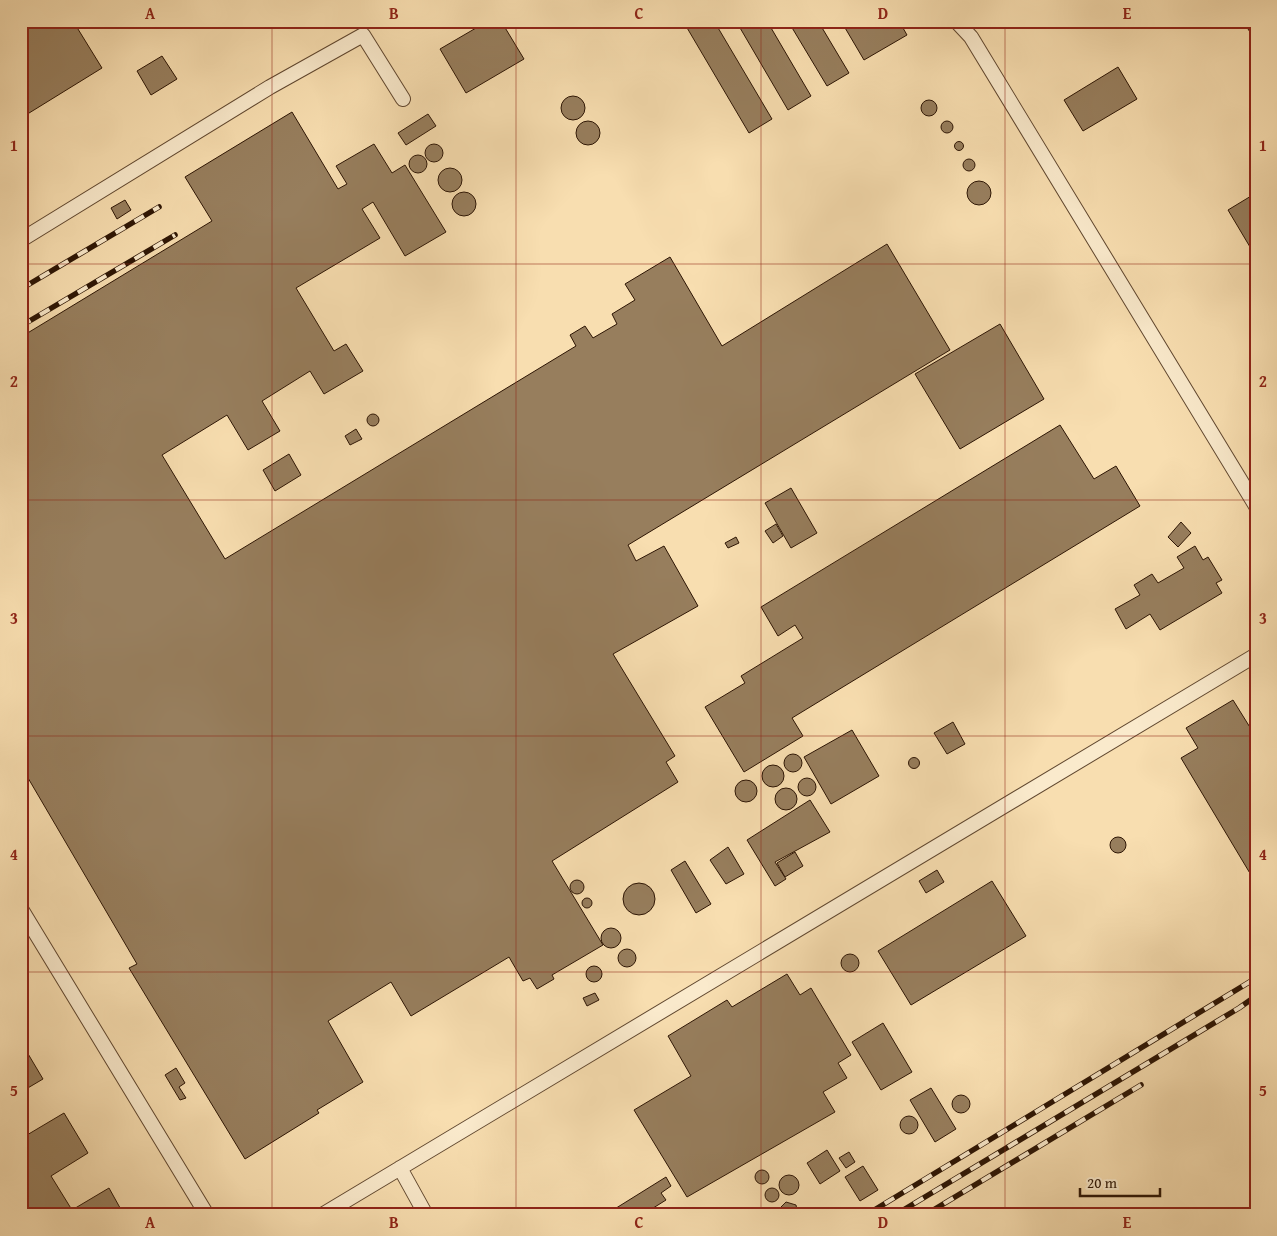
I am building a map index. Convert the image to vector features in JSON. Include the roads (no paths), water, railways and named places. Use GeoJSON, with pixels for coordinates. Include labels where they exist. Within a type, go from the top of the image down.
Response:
{"type":"FeatureCollection","features":[{"type":"Feature","properties":{"kind":"lane"},"geometry":{"type":"LineString","coordinates":[[956,21],[971,37],[1256,506]]}},
{"type":"Feature","properties":{"kind":"lane"},"geometry":{"type":"LineString","coordinates":[[21,240],[270,87],[363,36],[402,99]]}},
{"type":"Feature","properties":{"kind":"lane"},"geometry":{"type":"LineString","coordinates":[[322,1215],[1256,655]]}},
{"type":"Feature","properties":{"kind":"lane"},"geometry":{"type":"LineString","coordinates":[[21,909],[207,1215]]}},
{"type":"Feature","properties":{"kind":"lane"},"geometry":{"type":"LineString","coordinates":[[400,1168],[426,1215]]}},
{"type":"Feature","properties":{"kind":"railway"},"geometry":{"type":"LineString","coordinates":[[21,289],[159,207]]}},
{"type":"Feature","properties":{"kind":"railway"},"geometry":{"type":"LineString","coordinates":[[21,326],[175,235]]}},
{"type":"Feature","properties":{"kind":"railway"},"geometry":{"type":"LineString","coordinates":[[866,1215],[1256,978]]}},
{"type":"Feature","properties":{"kind":"railway"},"geometry":{"type":"LineString","coordinates":[[895,1215],[1256,996]]}},
{"type":"Feature","properties":{"kind":"railway"},"geometry":{"type":"LineString","coordinates":[[925,1215],[1141,1085]]}}]}
